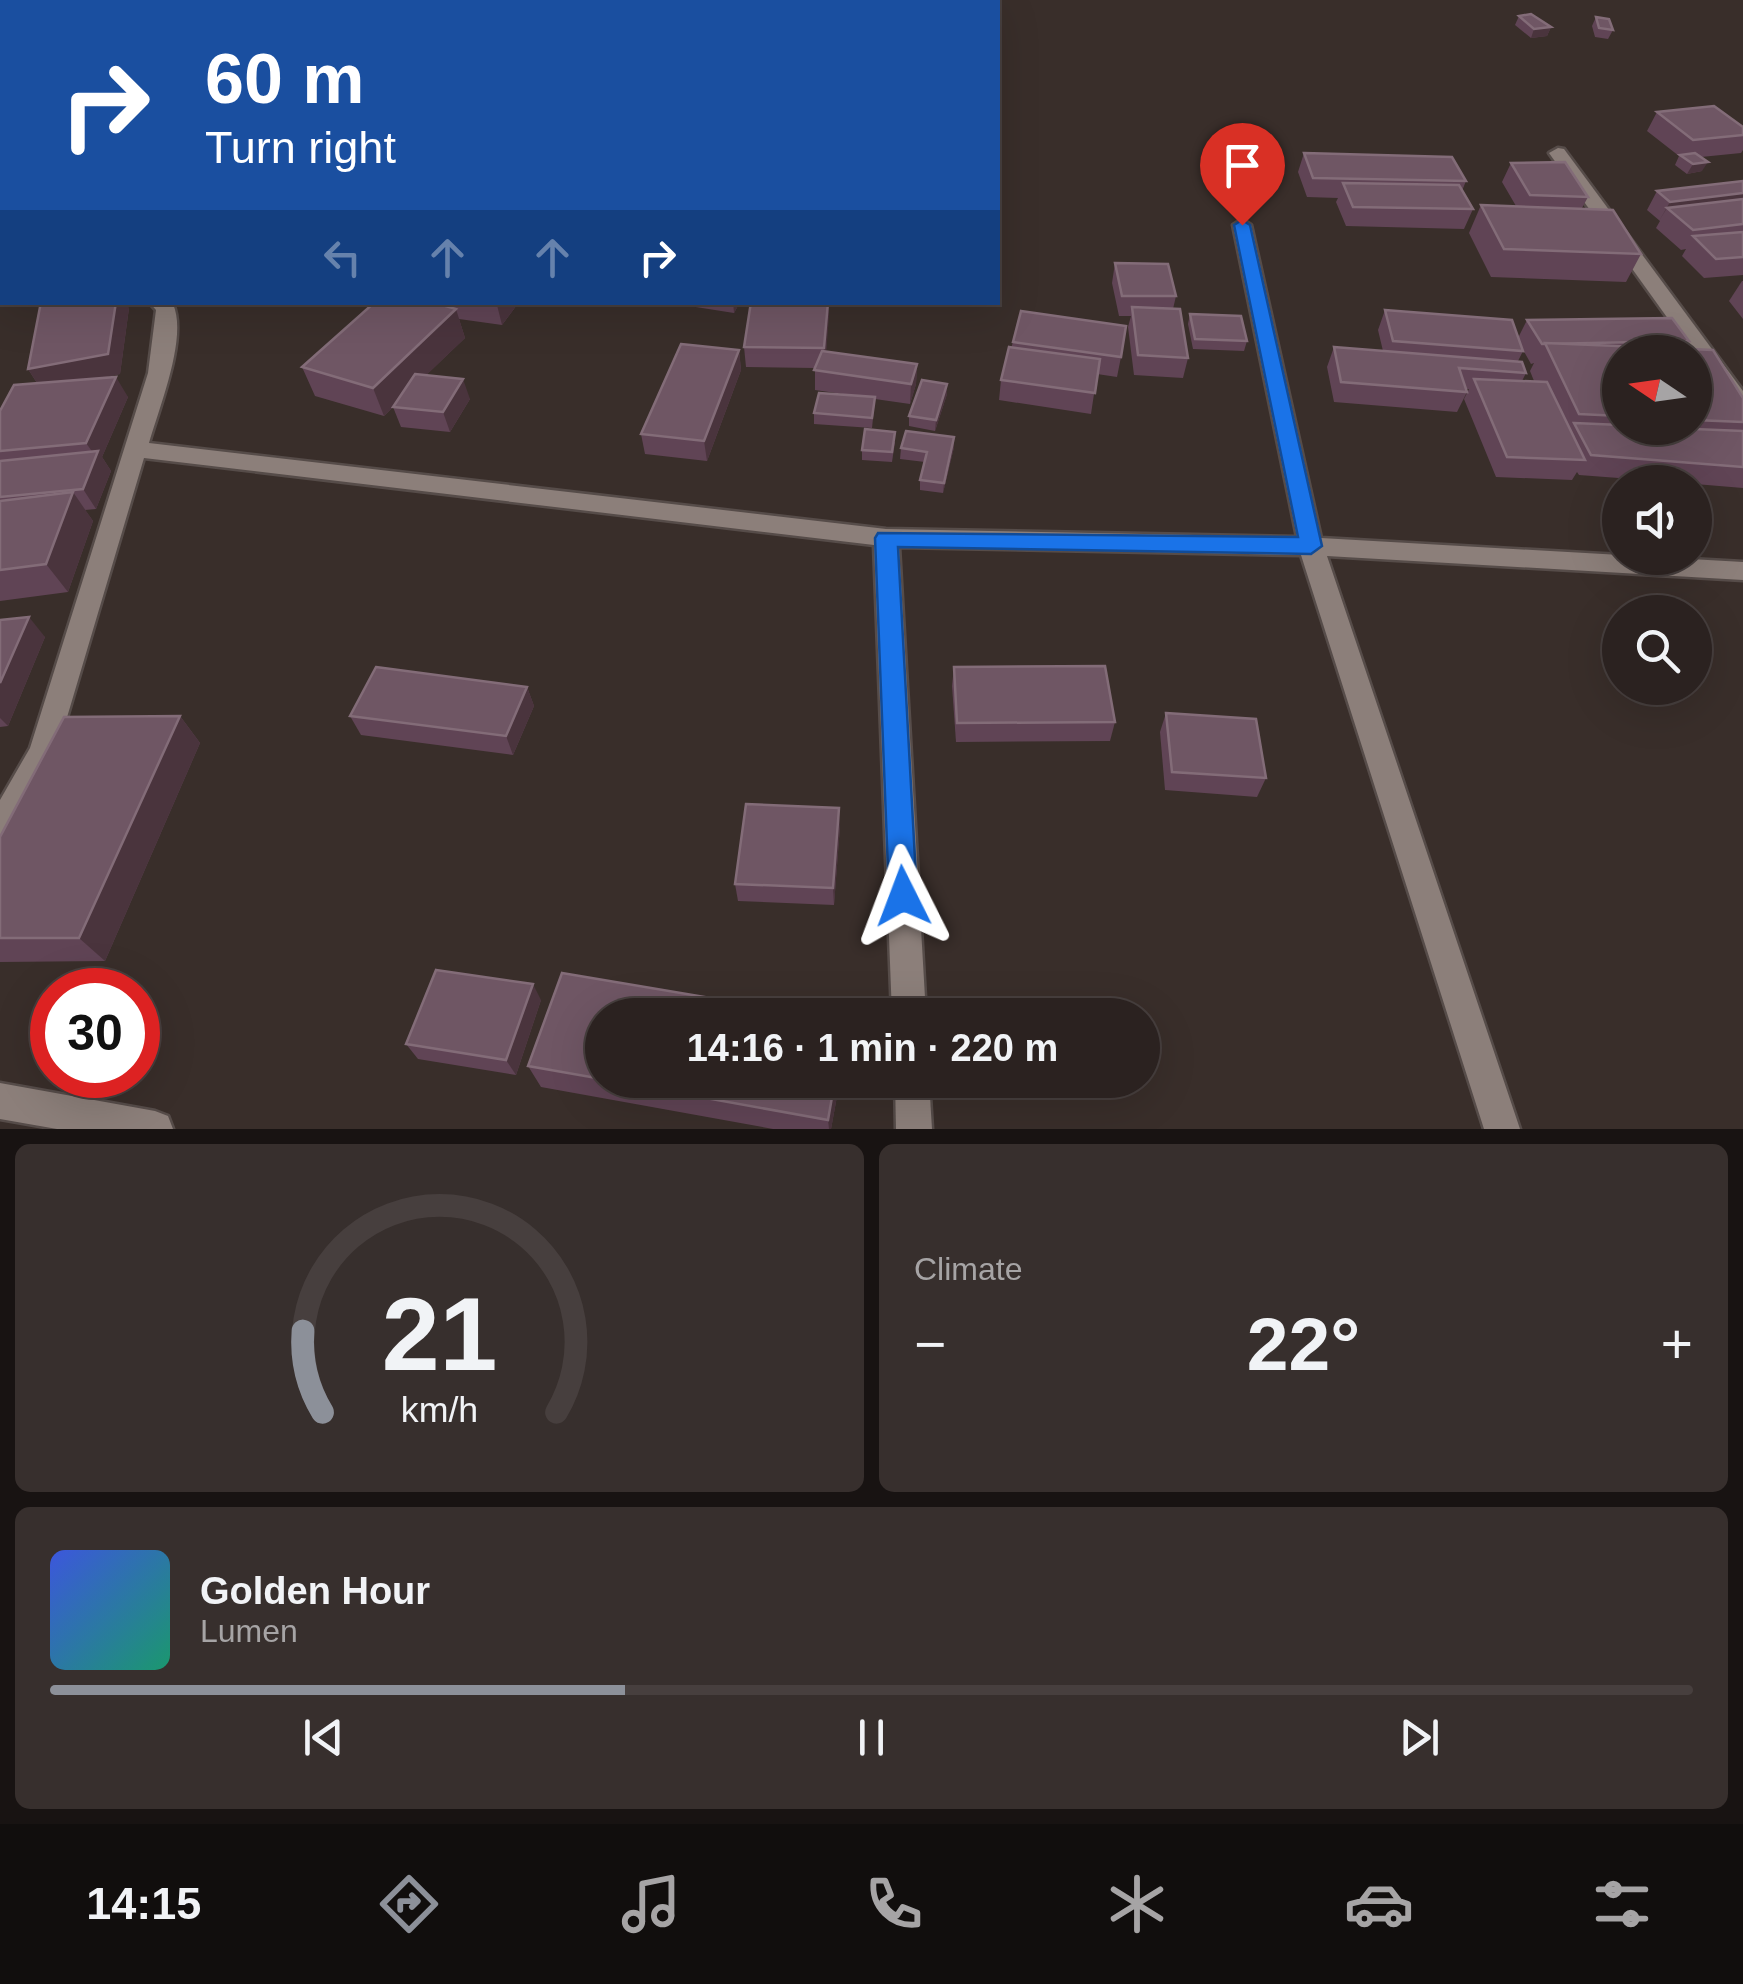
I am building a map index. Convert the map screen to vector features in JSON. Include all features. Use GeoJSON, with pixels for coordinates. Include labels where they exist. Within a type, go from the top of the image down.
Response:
{"type":"FeatureCollection","features":[{"type":"Feature","properties":{"kind":"street"},"geometry":{"type":"LineString","coordinates":[[1558,152],[1743,407]]}},
{"type":"Feature","properties":{"kind":"street"},"geometry":{"type":"LineString","coordinates":[[1242,225],[1311,546],[1502,1129]]}},
{"type":"Feature","properties":{"kind":"street"},"geometry":{"type":"LineString","coordinates":[[0,828],[43,750],[159,373],[167,327],[166,308],[162,305]]}},
{"type":"Feature","properties":{"kind":"street"},"geometry":{"type":"LineString","coordinates":[[136,449],[886,538],[1311,546],[1743,571]]}},
{"type":"Feature","properties":{"kind":"street"},"geometry":{"type":"LineString","coordinates":[[886,538],[908,998]]}},
{"type":"Feature","properties":{"kind":"street"},"geometry":{"type":"LineString","coordinates":[[913,1098],[914,1129]]}},
{"type":"Feature","properties":{"kind":"street"},"geometry":{"type":"LineString","coordinates":[[0,1101],[154,1129]]}},
{"type":"Feature","properties":{"kind":"building"},"geometry":{"type":"Polygon","coordinates":[[[1531,14],[1551,27],[1534,29],[1519,16],[1531,14]]]}},
{"type":"Feature","properties":{"kind":"building"},"geometry":{"type":"Polygon","coordinates":[[[1596,17],[1609,19],[1613,30],[1599,28],[1596,17]]]}},
{"type":"Feature","properties":{"kind":"building"},"geometry":{"type":"Polygon","coordinates":[[[1714,106],[1743,127],[1743,135],[1693,140],[1657,112],[1714,106]]]}},
{"type":"Feature","properties":{"kind":"building"},"geometry":{"type":"Polygon","coordinates":[[[1304,153],[1452,157],[1466,181],[1313,178],[1304,153]]]}},
{"type":"Feature","properties":{"kind":"building"},"geometry":{"type":"Polygon","coordinates":[[[1695,153],[1708,162],[1693,164],[1680,155],[1695,153]]]}},
{"type":"Feature","properties":{"kind":"building"},"geometry":{"type":"Polygon","coordinates":[[[1565,162],[1588,197],[1530,195],[1511,163],[1565,162]]]}},
{"type":"Feature","properties":{"kind":"building"},"geometry":{"type":"Polygon","coordinates":[[[1743,181],[1743,193],[1670,202],[1657,191],[1743,181]]]}},
{"type":"Feature","properties":{"kind":"building"},"geometry":{"type":"Polygon","coordinates":[[[1343,183],[1459,185],[1473,209],[1353,207],[1343,183]]]}},
{"type":"Feature","properties":{"kind":"building"},"geometry":{"type":"Polygon","coordinates":[[[1743,199],[1743,224],[1693,230],[1667,208],[1743,199]]]}},
{"type":"Feature","properties":{"kind":"building"},"geometry":{"type":"Polygon","coordinates":[[[1481,205],[1613,210],[1641,254],[1504,249],[1481,205]]]}},
{"type":"Feature","properties":{"kind":"building"},"geometry":{"type":"Polygon","coordinates":[[[1743,232],[1743,257],[1716,259],[1693,236],[1743,232]]]}},
{"type":"Feature","properties":{"kind":"building"},"geometry":{"type":"Polygon","coordinates":[[[1115,263],[1168,264],[1176,296],[1122,296],[1115,263]]]}},
{"type":"Feature","properties":{"kind":"building"},"geometry":{"type":"Polygon","coordinates":[[[40,305],[116,305],[108,354],[28,369],[40,305]]]}},
{"type":"Feature","properties":{"kind":"building"},"geometry":{"type":"Polygon","coordinates":[[[372,305],[442,305],[456,309],[373,388],[302,367],[372,305]]]}},
{"type":"Feature","properties":{"kind":"building"},"geometry":{"type":"Polygon","coordinates":[[[751,305],[828,305],[824,348],[744,347],[751,305]]]}},
{"type":"Feature","properties":{"kind":"building"},"geometry":{"type":"Polygon","coordinates":[[[1132,307],[1180,309],[1188,358],[1138,355],[1132,307]]]}},
{"type":"Feature","properties":{"kind":"building"},"geometry":{"type":"Polygon","coordinates":[[[1385,310],[1512,320],[1523,351],[1393,341],[1385,310]]]}},
{"type":"Feature","properties":{"kind":"building"},"geometry":{"type":"Polygon","coordinates":[[[1021,311],[1126,326],[1121,357],[1013,342],[1021,311]]]}},
{"type":"Feature","properties":{"kind":"building"},"geometry":{"type":"Polygon","coordinates":[[[1190,314],[1241,316],[1247,341],[1195,339],[1190,314]]]}},
{"type":"Feature","properties":{"kind":"building"},"geometry":{"type":"Polygon","coordinates":[[[1672,318],[1685,335],[1602,335],[1602,343],[1542,344],[1527,320],[1672,318]]]}},
{"type":"Feature","properties":{"kind":"building"},"geometry":{"type":"Polygon","coordinates":[[[1545,343],[1602,345],[1602,415],[1579,414],[1545,343]]]}},
{"type":"Feature","properties":{"kind":"building"},"geometry":{"type":"Polygon","coordinates":[[[681,344],[739,350],[704,441],[641,434],[681,344]]]}},
{"type":"Feature","properties":{"kind":"building"},"geometry":{"type":"Polygon","coordinates":[[[1009,347],[1100,359],[1095,393],[1001,380],[1009,347]]]}},
{"type":"Feature","properties":{"kind":"building"},"geometry":{"type":"Polygon","coordinates":[[[1334,347],[1522,362],[1526,373],[1459,368],[1467,392],[1341,382],[1334,347]]]}},
{"type":"Feature","properties":{"kind":"building"},"geometry":{"type":"Polygon","coordinates":[[[1712,350],[1743,398],[1743,422],[1712,421],[1712,350]]]}},
{"type":"Feature","properties":{"kind":"building"},"geometry":{"type":"Polygon","coordinates":[[[822,351],[917,364],[911,384],[814,370],[822,351]]]}},
{"type":"Feature","properties":{"kind":"building"},"geometry":{"type":"Polygon","coordinates":[[[415,374],[463,379],[443,412],[393,407],[415,374]]]}},
{"type":"Feature","properties":{"kind":"building"},"geometry":{"type":"Polygon","coordinates":[[[116,377],[86,443],[0,451],[0,411],[14,385],[116,377]]]}},
{"type":"Feature","properties":{"kind":"building"},"geometry":{"type":"Polygon","coordinates":[[[1474,379],[1547,382],[1585,460],[1507,457],[1474,379]]]}},
{"type":"Feature","properties":{"kind":"building"},"geometry":{"type":"Polygon","coordinates":[[[922,380],[947,384],[936,420],[909,416],[922,380]]]}},
{"type":"Feature","properties":{"kind":"building"},"geometry":{"type":"Polygon","coordinates":[[[819,393],[875,397],[872,418],[814,413],[819,393]]]}},
{"type":"Feature","properties":{"kind":"building"},"geometry":{"type":"Polygon","coordinates":[[[1574,423],[1602,424],[1602,445],[1712,445],[1712,430],[1743,431],[1743,467],[1591,455],[1574,423]]]}},
{"type":"Feature","properties":{"kind":"building"},"geometry":{"type":"Polygon","coordinates":[[[865,429],[895,432],[892,452],[862,450],[865,429]]]}},
{"type":"Feature","properties":{"kind":"building"},"geometry":{"type":"Polygon","coordinates":[[[906,431],[954,437],[944,483],[920,480],[927,452],[901,448],[906,431]]]}},
{"type":"Feature","properties":{"kind":"building"},"geometry":{"type":"Polygon","coordinates":[[[98,451],[83,489],[0,497],[0,461],[98,451]]]}},
{"type":"Feature","properties":{"kind":"building"},"geometry":{"type":"Polygon","coordinates":[[[73,492],[46,564],[0,570],[0,501],[73,492]]]}},
{"type":"Feature","properties":{"kind":"building"},"geometry":{"type":"Polygon","coordinates":[[[29,617],[0,683],[0,620],[29,617]]]}},
{"type":"Feature","properties":{"kind":"building"},"geometry":{"type":"Polygon","coordinates":[[[1105,666],[1115,722],[957,723],[954,667],[1105,666]]]}},
{"type":"Feature","properties":{"kind":"building"},"geometry":{"type":"Polygon","coordinates":[[[376,667],[527,687],[506,736],[350,716],[376,667]]]}},
{"type":"Feature","properties":{"kind":"building"},"geometry":{"type":"Polygon","coordinates":[[[1166,713],[1256,719],[1266,778],[1172,772],[1166,713]]]}},
{"type":"Feature","properties":{"kind":"building"},"geometry":{"type":"Polygon","coordinates":[[[180,716],[79,938],[0,938],[0,837],[64,717],[180,716]]]}},
{"type":"Feature","properties":{"kind":"building"},"geometry":{"type":"Polygon","coordinates":[[[746,804],[839,808],[833,888],[735,884],[746,804]]]}},
{"type":"Feature","properties":{"kind":"building"},"geometry":{"type":"Polygon","coordinates":[[[436,970],[533,984],[506,1060],[406,1044],[436,970]]]}},
{"type":"Feature","properties":{"kind":"building"},"geometry":{"type":"Polygon","coordinates":[[[562,973],[710,998],[585,998],[585,1076],[528,1066],[562,973]]]}},
{"type":"Feature","properties":{"kind":"building"},"geometry":{"type":"Polygon","coordinates":[[[706,1098],[832,1098],[828,1120],[706,1098]]]}},
{"type":"Feature","properties":{"kind":"route"},"geometry":{"type":"LineString","coordinates":[[903,896],[886,538],[1311,546],[1242,225]]}}]}
